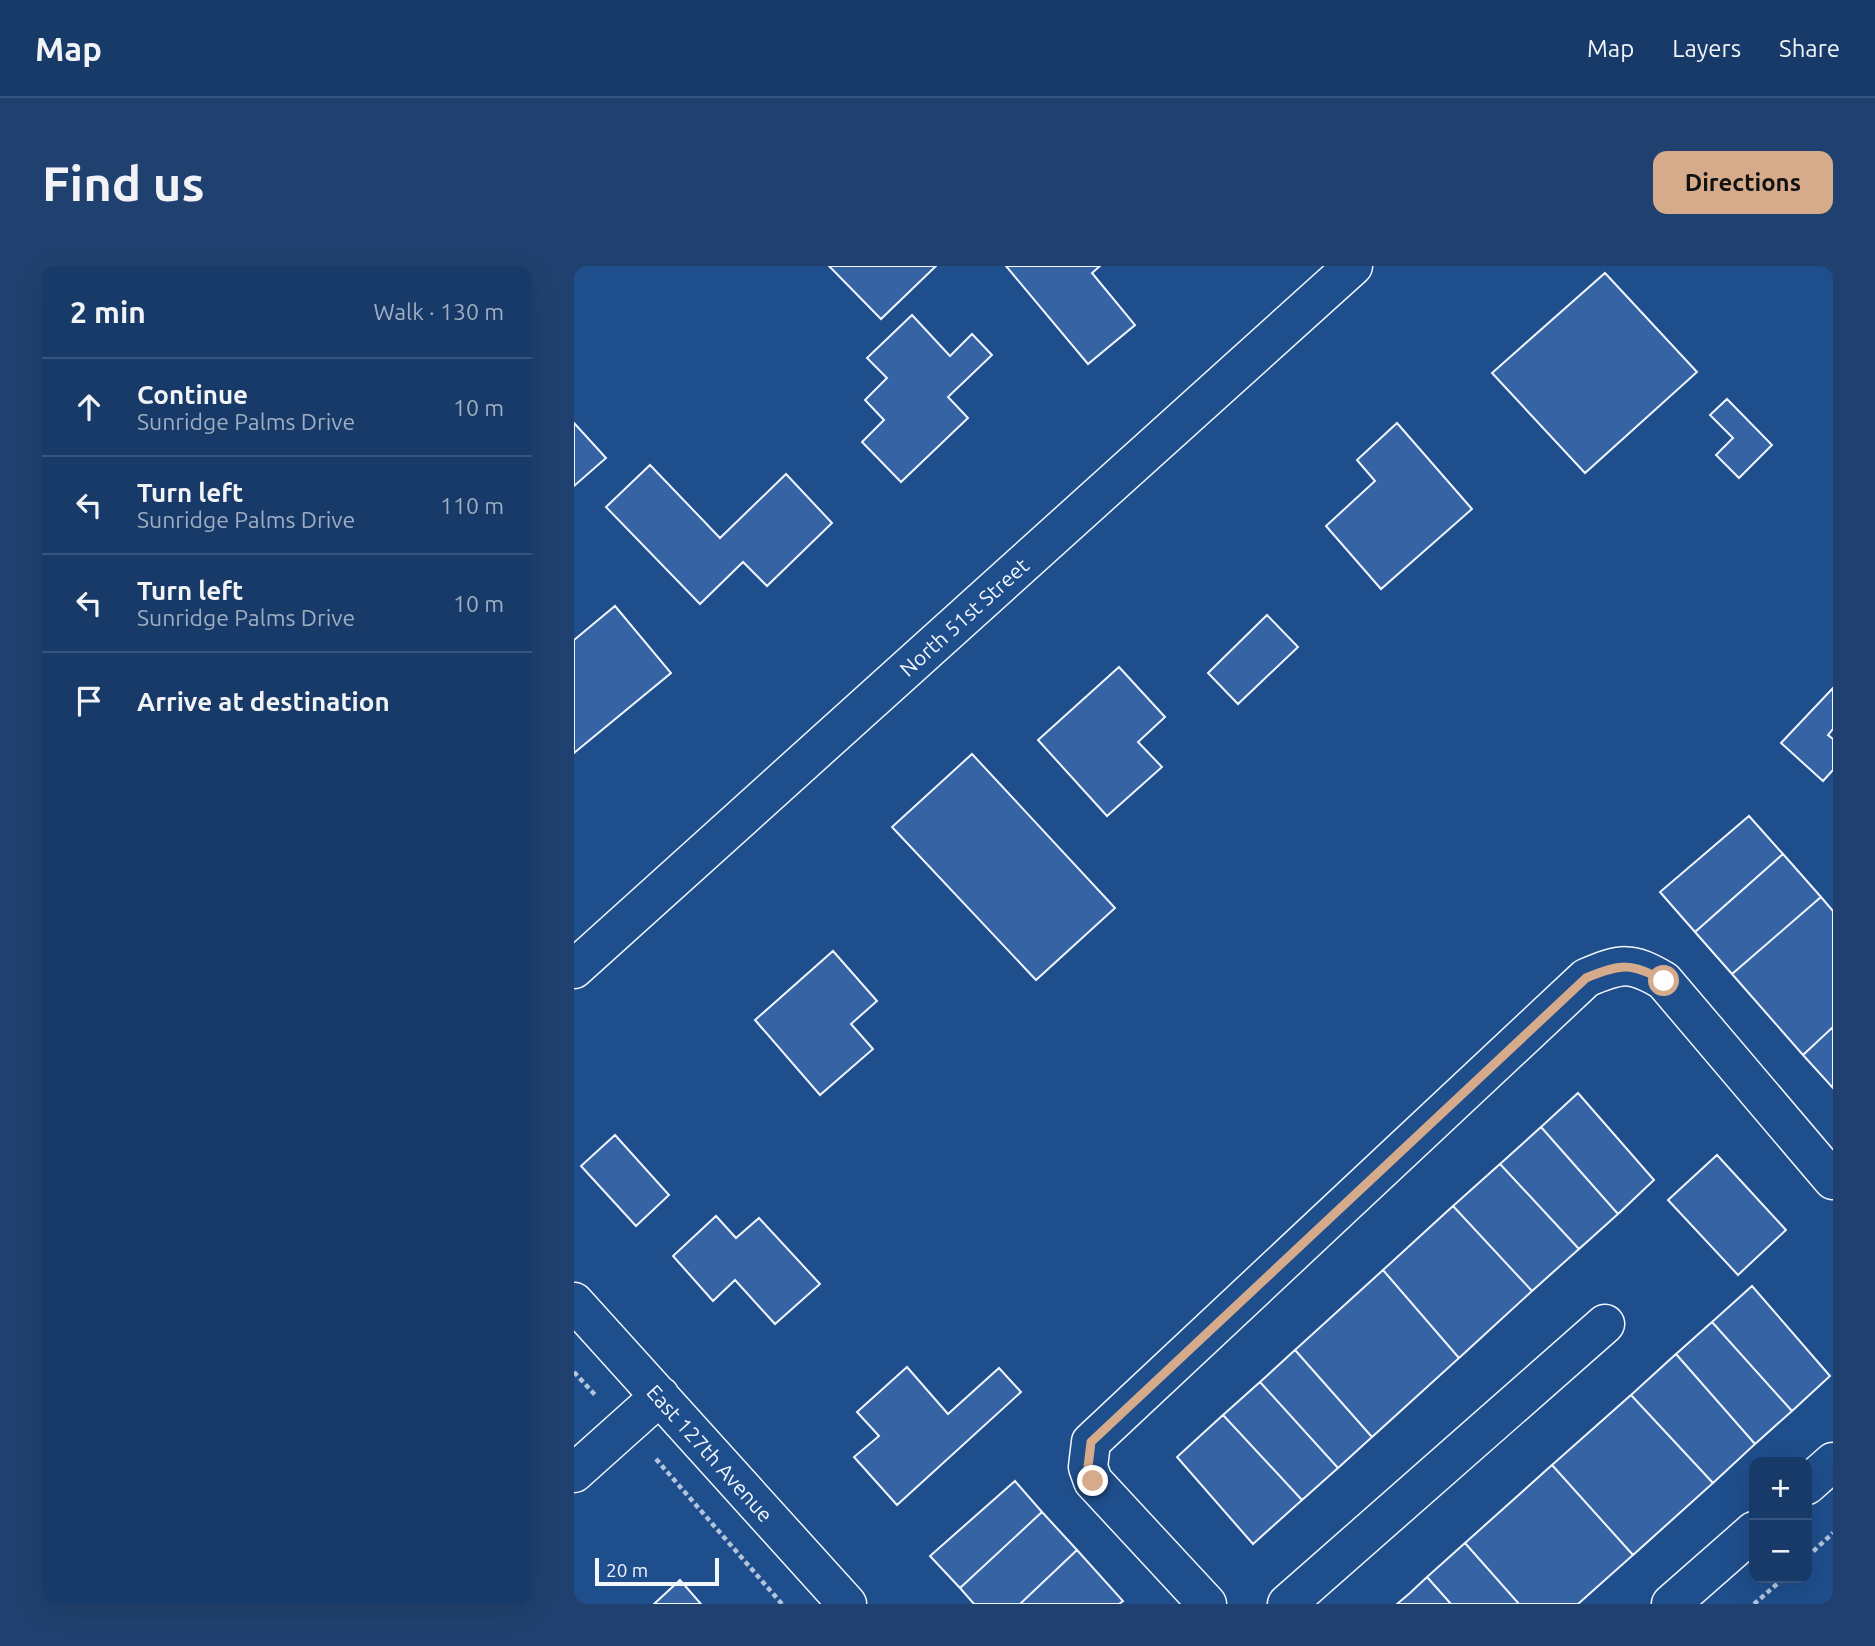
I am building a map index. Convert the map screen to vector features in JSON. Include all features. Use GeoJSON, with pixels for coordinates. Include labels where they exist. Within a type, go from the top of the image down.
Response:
{"type":"FeatureCollection","features":[{"type":"Feature","properties":{"kind":"street","name":"North 51st Street"},"geometry":{"type":"LineString","coordinates":[[574,969],[1353,266]]}},
{"type":"Feature","properties":{"kind":"street"},"geometry":{"type":"LineString","coordinates":[[1207,1604],[1093,1481],[1088,1467],[1091,1442],[1586,978],[1612,967],[1642,968],[1664,981],[1833,1180]]}},
{"type":"Feature","properties":{"kind":"street","name":"East 127th Avenue"},"geometry":{"type":"LineString","coordinates":[[574,1302],[847,1604]]}},
{"type":"Feature","properties":{"kind":"street"},"geometry":{"type":"LineString","coordinates":[[1287,1604],[1605,1324]]}},
{"type":"Feature","properties":{"kind":"street"},"geometry":{"type":"LineString","coordinates":[[574,1473],[660,1396]]}},
{"type":"Feature","properties":{"kind":"street"},"geometry":{"type":"LineString","coordinates":[[1812,1481],[1833,1462]]}},
{"type":"Feature","properties":{"kind":"street"},"geometry":{"type":"LineString","coordinates":[[1671,1604],[1749,1535]]}},
{"type":"Feature","properties":{"kind":"path"},"geometry":{"type":"LineString","coordinates":[[625,1428],[654,1457],[782,1604]]}},
{"type":"Feature","properties":{"kind":"path"},"geometry":{"type":"LineString","coordinates":[[1812,1552],[1833,1533]]}},
{"type":"Feature","properties":{"kind":"path"},"geometry":{"type":"LineString","coordinates":[[1755,1604],[1778,1583]]}},
{"type":"Feature","properties":{"kind":"building"},"geometry":{"type":"Polygon","coordinates":[[[829,266],[936,266],[881,319],[829,266]]]}},
{"type":"Feature","properties":{"kind":"building"},"geometry":{"type":"Polygon","coordinates":[[[1006,266],[1100,266],[1092,273],[1135,325],[1088,364],[1006,266]]]}},
{"type":"Feature","properties":{"kind":"building"},"geometry":{"type":"Polygon","coordinates":[[[1605,273],[1697,372],[1585,473],[1492,373],[1605,273]]]}},
{"type":"Feature","properties":{"kind":"building"},"geometry":{"type":"Polygon","coordinates":[[[912,315],[950,356],[972,334],[992,355],[948,397],[968,418],[901,482],[862,442],[884,420],[865,400],[887,378],[867,358],[912,315]]]}},
{"type":"Feature","properties":{"kind":"building"},"geometry":{"type":"Polygon","coordinates":[[[1727,399],[1772,445],[1739,478],[1716,455],[1733,438],[1710,415],[1727,399]]]}},
{"type":"Feature","properties":{"kind":"building"},"geometry":{"type":"Polygon","coordinates":[[[574,423],[606,458],[574,486],[574,423]]]}},
{"type":"Feature","properties":{"kind":"building"},"geometry":{"type":"Polygon","coordinates":[[[1397,423],[1472,509],[1381,589],[1326,526],[1375,481],[1357,460],[1397,423]]]}},
{"type":"Feature","properties":{"kind":"building"},"geometry":{"type":"Polygon","coordinates":[[[650,465],[720,538],[786,474],[832,523],[767,586],[743,562],[700,604],[606,507],[650,465]]]}},
{"type":"Feature","properties":{"kind":"building"},"geometry":{"type":"Polygon","coordinates":[[[615,606],[671,673],[574,753],[574,640],[615,606]]]}},
{"type":"Feature","properties":{"kind":"building"},"geometry":{"type":"Polygon","coordinates":[[[1267,615],[1298,647],[1238,704],[1208,673],[1267,615]]]}},
{"type":"Feature","properties":{"kind":"building"},"geometry":{"type":"Polygon","coordinates":[[[1119,667],[1165,717],[1138,742],[1162,767],[1107,816],[1038,740],[1119,667]]]}},
{"type":"Feature","properties":{"kind":"building"},"geometry":{"type":"Polygon","coordinates":[[[1833,688],[1833,729],[1828,735],[1833,739],[1833,770],[1823,781],[1781,743],[1833,688]]]}},
{"type":"Feature","properties":{"kind":"building"},"geometry":{"type":"Polygon","coordinates":[[[972,754],[1115,908],[1036,980],[892,827],[972,754]]]}},
{"type":"Feature","properties":{"kind":"building"},"geometry":{"type":"Polygon","coordinates":[[[1749,816],[1783,854],[1695,932],[1660,892],[1749,816]]]}},
{"type":"Feature","properties":{"kind":"building"},"geometry":{"type":"Polygon","coordinates":[[[1783,854],[1821,897],[1732,974],[1695,932],[1783,854]]]}},
{"type":"Feature","properties":{"kind":"building"},"geometry":{"type":"Polygon","coordinates":[[[1821,897],[1833,911],[1833,1027],[1803,1055],[1732,974],[1821,897]]]}},
{"type":"Feature","properties":{"kind":"building"},"geometry":{"type":"Polygon","coordinates":[[[833,951],[877,1001],[851,1024],[873,1049],[820,1095],[755,1020],[833,951]]]}},
{"type":"Feature","properties":{"kind":"building"},"geometry":{"type":"Polygon","coordinates":[[[1833,1027],[1833,1088],[1803,1055],[1833,1027]]]}},
{"type":"Feature","properties":{"kind":"building"},"geometry":{"type":"Polygon","coordinates":[[[1578,1093],[1654,1180],[1618,1214],[1541,1127],[1578,1093]]]}},
{"type":"Feature","properties":{"kind":"building"},"geometry":{"type":"Polygon","coordinates":[[[1541,1127],[1618,1214],[1579,1249],[1500,1164],[1541,1127]]]}},
{"type":"Feature","properties":{"kind":"building"},"geometry":{"type":"Polygon","coordinates":[[[615,1135],[669,1195],[636,1226],[581,1166],[615,1135]]]}},
{"type":"Feature","properties":{"kind":"building"},"geometry":{"type":"Polygon","coordinates":[[[1717,1155],[1786,1230],[1738,1275],[1668,1200],[1717,1155]]]}},
{"type":"Feature","properties":{"kind":"building"},"geometry":{"type":"Polygon","coordinates":[[[1500,1164],[1579,1249],[1532,1291],[1453,1206],[1500,1164]]]}},
{"type":"Feature","properties":{"kind":"building"},"geometry":{"type":"Polygon","coordinates":[[[1453,1206],[1532,1291],[1459,1358],[1383,1270],[1453,1206]]]}},
{"type":"Feature","properties":{"kind":"building"},"geometry":{"type":"Polygon","coordinates":[[[716,1216],[736,1238],[759,1218],[820,1284],[775,1324],[735,1280],[713,1301],[673,1256],[716,1216]]]}},
{"type":"Feature","properties":{"kind":"building"},"geometry":{"type":"Polygon","coordinates":[[[1383,1270],[1459,1358],[1372,1437],[1295,1350],[1383,1270]]]}},
{"type":"Feature","properties":{"kind":"building"},"geometry":{"type":"Polygon","coordinates":[[[1752,1286],[1830,1376],[1792,1411],[1712,1322],[1752,1286]]]}},
{"type":"Feature","properties":{"kind":"building"},"geometry":{"type":"Polygon","coordinates":[[[1712,1322],[1792,1411],[1755,1444],[1676,1354],[1712,1322]]]}},
{"type":"Feature","properties":{"kind":"building"},"geometry":{"type":"Polygon","coordinates":[[[1295,1350],[1372,1437],[1338,1468],[1260,1382],[1295,1350]]]}},
{"type":"Feature","properties":{"kind":"building"},"geometry":{"type":"Polygon","coordinates":[[[1676,1354],[1755,1444],[1713,1483],[1631,1395],[1676,1354]]]}},
{"type":"Feature","properties":{"kind":"building"},"geometry":{"type":"Polygon","coordinates":[[[907,1367],[948,1414],[999,1368],[1021,1392],[897,1505],[854,1457],[879,1436],[857,1412],[907,1367]]]}},
{"type":"Feature","properties":{"kind":"building"},"geometry":{"type":"Polygon","coordinates":[[[1260,1382],[1338,1468],[1302,1500],[1223,1415],[1260,1382]]]}},
{"type":"Feature","properties":{"kind":"building"},"geometry":{"type":"Polygon","coordinates":[[[1631,1395],[1713,1483],[1633,1555],[1552,1465],[1631,1395]]]}},
{"type":"Feature","properties":{"kind":"building"},"geometry":{"type":"Polygon","coordinates":[[[1223,1415],[1302,1500],[1253,1544],[1177,1457],[1223,1415]]]}},
{"type":"Feature","properties":{"kind":"building"},"geometry":{"type":"Polygon","coordinates":[[[1552,1465],[1633,1555],[1578,1604],[1519,1604],[1465,1543],[1552,1465]]]}},
{"type":"Feature","properties":{"kind":"building"},"geometry":{"type":"Polygon","coordinates":[[[1015,1481],[1042,1512],[960,1588],[930,1556],[1015,1481]]]}},
{"type":"Feature","properties":{"kind":"building"},"geometry":{"type":"Polygon","coordinates":[[[1042,1512],[1077,1550],[1020,1604],[974,1604],[960,1588],[1042,1512]]]}},
{"type":"Feature","properties":{"kind":"building"},"geometry":{"type":"Polygon","coordinates":[[[1465,1543],[1519,1604],[1451,1604],[1427,1577],[1465,1543]]]}},
{"type":"Feature","properties":{"kind":"building"},"geometry":{"type":"Polygon","coordinates":[[[1077,1550],[1123,1601],[1119,1604],[1020,1604],[1077,1550]]]}},
{"type":"Feature","properties":{"kind":"building"},"geometry":{"type":"Polygon","coordinates":[[[1427,1577],[1451,1604],[1397,1604],[1410,1593],[1427,1577]]]}},
{"type":"Feature","properties":{"kind":"building"},"geometry":{"type":"Polygon","coordinates":[[[680,1580],[701,1604],[654,1604],[680,1580]]]}},
{"type":"Feature","properties":{"kind":"route"},"geometry":{"type":"LineString","coordinates":[[1093,1481],[1088,1467],[1091,1442],[1586,978],[1612,967],[1642,968],[1664,981]]}}]}
